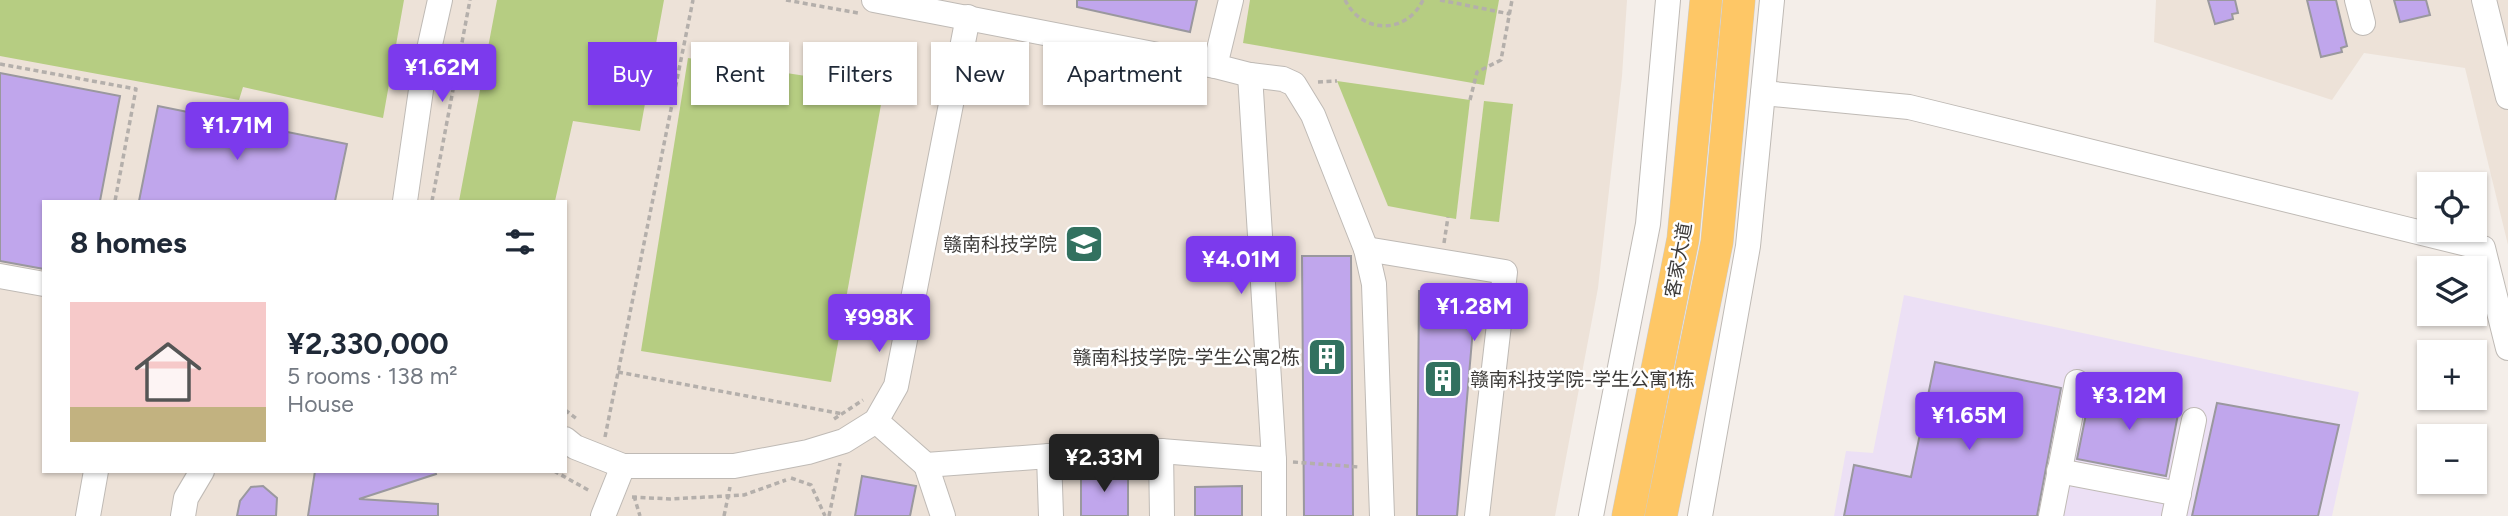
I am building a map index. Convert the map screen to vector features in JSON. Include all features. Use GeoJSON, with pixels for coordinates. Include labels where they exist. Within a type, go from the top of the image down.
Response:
{"type":"FeatureCollection","features":[{"type":"Feature","properties":{"kind":"main road","name":"客家大道"},"geometry":{"type":"LineString","coordinates":[[1628,516],[1683,239],[1706,0]]}},
{"type":"Feature","properties":{"kind":"main road","name":"客家大道"},"geometry":{"type":"LineString","coordinates":[[1661,516],[1717,242],[1739,0]]}},
{"type":"Feature","properties":{"kind":"street"},"geometry":{"type":"LineString","coordinates":[[405,200],[423,76],[440,0]]}},
{"type":"Feature","properties":{"kind":"street"},"geometry":{"type":"LineString","coordinates":[[1215,66],[1231,0]]}},
{"type":"Feature","properties":{"kind":"street"},"geometry":{"type":"LineString","coordinates":[[1591,516],[1647,224],[1668,0]]}},
{"type":"Feature","properties":{"kind":"street"},"geometry":{"type":"LineString","coordinates":[[1700,516],[1748,246],[1772,0]]}},
{"type":"Feature","properties":{"kind":"street"},"geometry":{"type":"LineString","coordinates":[[2484,0],[2504,61],[2508,97]]}},
{"type":"Feature","properties":{"kind":"street"},"geometry":{"type":"LineString","coordinates":[[869,7],[968,17],[1250,75],[1283,79],[1294,84],[1313,115],[1366,249],[1374,284],[1382,516]]}},
{"type":"Feature","properties":{"kind":"street"},"geometry":{"type":"LineString","coordinates":[[575,432],[575,447],[623,466],[734,466],[808,452],[870,410],[896,386],[968,17]]}},
{"type":"Feature","properties":{"kind":"street"},"geometry":{"type":"LineString","coordinates":[[1250,75],[1274,460],[1274,516]]}},
{"type":"Feature","properties":{"kind":"street"},"geometry":{"type":"LineString","coordinates":[[1763,93],[1909,107],[2483,248],[2508,348]]}},
{"type":"Feature","properties":{"kind":"street"},"geometry":{"type":"LineString","coordinates":[[1366,249],[1505,272],[1478,516]]}},
{"type":"Feature","properties":{"kind":"street"},"geometry":{"type":"LineString","coordinates":[[0,276],[42,284]]}},
{"type":"Feature","properties":{"kind":"street"},"geometry":{"type":"LineString","coordinates":[[2051,516],[2077,382]]}},
{"type":"Feature","properties":{"kind":"street"},"geometry":{"type":"LineString","coordinates":[[870,410],[926,466],[943,516]]}},
{"type":"Feature","properties":{"kind":"street"},"geometry":{"type":"LineString","coordinates":[[2059,471],[2176,505],[2194,420]]}},
{"type":"Feature","properties":{"kind":"street"},"geometry":{"type":"LineString","coordinates":[[926,466],[1049,456],[1161,451],[1274,460]]}},
{"type":"Feature","properties":{"kind":"street"},"geometry":{"type":"LineString","coordinates":[[1161,451],[1162,516]]}},
{"type":"Feature","properties":{"kind":"street"},"geometry":{"type":"LineString","coordinates":[[1049,456],[1051,516]]}},
{"type":"Feature","properties":{"kind":"street"},"geometry":{"type":"LineString","coordinates":[[603,516],[623,466]]}},
{"type":"Feature","properties":{"kind":"street"},"geometry":{"type":"LineString","coordinates":[[88,516],[96,473]]}},
{"type":"Feature","properties":{"kind":"street"},"geometry":{"type":"LineString","coordinates":[[183,516],[186,498],[201,473]]}},
{"type":"Feature","properties":{"kind":"path"},"geometry":{"type":"LineString","coordinates":[[432,200],[470,0]]}},
{"type":"Feature","properties":{"kind":"path"},"geometry":{"type":"LineString","coordinates":[[594,432],[604,440],[693,0]]}},
{"type":"Feature","properties":{"kind":"path"},"geometry":{"type":"LineString","coordinates":[[786,0],[869,7]]}},
{"type":"Feature","properties":{"kind":"path"},"geometry":{"type":"LineString","coordinates":[[1345,0],[1350,10],[1361,20],[1374,26],[1388,27],[1412,17],[1423,0]]}},
{"type":"Feature","properties":{"kind":"path"},"geometry":{"type":"LineString","coordinates":[[1440,0],[1510,14]]}},
{"type":"Feature","properties":{"kind":"path"},"geometry":{"type":"LineString","coordinates":[[1470,100],[1477,72],[1501,60],[1512,0]]}},
{"type":"Feature","properties":{"kind":"path"},"geometry":{"type":"LineString","coordinates":[[0,64],[136,89],[115,200]]}},
{"type":"Feature","properties":{"kind":"path"},"geometry":{"type":"LineString","coordinates":[[618,372],[842,414],[870,410]]}},
{"type":"Feature","properties":{"kind":"path"},"geometry":{"type":"LineString","coordinates":[[842,414],[870,410]]}},
{"type":"Feature","properties":{"kind":"path"},"geometry":{"type":"LineString","coordinates":[[567,414],[575,432]]}},
{"type":"Feature","properties":{"kind":"path"},"geometry":{"type":"LineString","coordinates":[[827,516],[842,414]]}},
{"type":"Feature","properties":{"kind":"path"},"geometry":{"type":"LineString","coordinates":[[1274,460],[1381,468]]}},
{"type":"Feature","properties":{"kind":"path"},"geometry":{"type":"LineString","coordinates":[[724,516],[734,466]]}},
{"type":"Feature","properties":{"kind":"path"},"geometry":{"type":"LineString","coordinates":[[791,478],[811,485],[827,516]]}},
{"type":"Feature","properties":{"kind":"shaded area","name":"赣南科技学院"},"geometry":{"type":"Polygon","coordinates":[[[0,0],[1627,0],[1622,76],[1598,288],[1555,516],[0,516],[0,0]]]}},
{"type":"Feature","properties":{"kind":"shaded area"},"geometry":{"type":"Polygon","coordinates":[[[2156,0],[2508,0],[2508,245],[2465,68],[2364,53],[2332,100],[2154,42],[2156,0]]]}},
{"type":"Feature","properties":{"kind":"shaded area"},"geometry":{"type":"Polygon","coordinates":[[[1904,295],[2359,392],[2332,516],[1834,516],[1846,451],[1873,453],[1904,295]]]}},
{"type":"Feature","properties":{"kind":"green space"},"geometry":{"type":"Polygon","coordinates":[[[0,0],[404,0],[383,118],[243,87],[239,100],[0,56],[0,0]]]}},
{"type":"Feature","properties":{"kind":"green space"},"geometry":{"type":"Polygon","coordinates":[[[497,0],[664,0],[656,42],[588,42],[588,105],[645,105],[640,131],[573,121],[555,200],[459,200],[497,0]]]}},
{"type":"Feature","properties":{"kind":"green space"},"geometry":{"type":"Polygon","coordinates":[[[1250,0],[1499,0],[1484,85],[1243,43],[1250,0]]]}},
{"type":"Feature","properties":{"kind":"green space"},"geometry":{"type":"Polygon","coordinates":[[[688,58],[691,58],[691,105],[789,105],[789,73],[803,76],[803,105],[881,105],[831,382],[641,351],[688,58]]]}},
{"type":"Feature","properties":{"kind":"green space"},"geometry":{"type":"Polygon","coordinates":[[[1337,81],[1470,100],[1456,219],[1388,206],[1337,81]]]}},
{"type":"Feature","properties":{"kind":"green space"},"geometry":{"type":"Polygon","coordinates":[[[1484,101],[1513,104],[1499,222],[1470,219],[1484,101]]]}},
{"type":"Feature","properties":{"kind":"building"},"geometry":{"type":"Polygon","coordinates":[[[1077,0],[1197,0],[1190,32],[1077,7],[1077,0]]]}},
{"type":"Feature","properties":{"kind":"building"},"geometry":{"type":"Polygon","coordinates":[[[2208,0],[2235,0],[2238,13],[2232,14],[2233,19],[2215,24],[2208,0]]]}},
{"type":"Feature","properties":{"kind":"building"},"geometry":{"type":"Polygon","coordinates":[[[2307,0],[2336,0],[2347,46],[2341,48],[2342,52],[2321,57],[2307,0]]]}},
{"type":"Feature","properties":{"kind":"building"},"geometry":{"type":"Polygon","coordinates":[[[2394,0],[2426,0],[2430,15],[2400,22],[2394,0]]]}},
{"type":"Feature","properties":{"kind":"building"},"geometry":{"type":"Polygon","coordinates":[[[0,73],[120,96],[100,200],[42,200],[42,269],[0,261],[0,73]]]}},
{"type":"Feature","properties":{"kind":"building"},"geometry":{"type":"Polygon","coordinates":[[[158,106],[347,144],[335,200],[139,200],[158,106]]]}},
{"type":"Feature","properties":{"kind":"building","name":"赣南科技学院-学生公寓2栋"},"geometry":{"type":"Polygon","coordinates":[[[1302,256],[1351,256],[1353,516],[1304,516],[1302,256]]]}},
{"type":"Feature","properties":{"kind":"building","name":"赣南科技学院-学生公寓1栋"},"geometry":{"type":"Polygon","coordinates":[[[1419,291],[1476,293],[1457,516],[1417,516],[1419,291]]]}},
{"type":"Feature","properties":{"kind":"building"},"geometry":{"type":"Polygon","coordinates":[[[1935,362],[2061,388],[2037,516],[1844,516],[1854,465],[1911,477],[1935,362]]]}},
{"type":"Feature","properties":{"kind":"building"},"geometry":{"type":"Polygon","coordinates":[[[2093,387],[2180,404],[2166,476],[2077,459],[2093,387]]]}},
{"type":"Feature","properties":{"kind":"building"},"geometry":{"type":"Polygon","coordinates":[[[2217,403],[2339,425],[2318,516],[2192,516],[2217,403]]]}},
{"type":"Feature","properties":{"kind":"building"},"geometry":{"type":"Polygon","coordinates":[[[1081,471],[1128,471],[1128,516],[1081,516],[1081,471]]]}},
{"type":"Feature","properties":{"kind":"building"},"geometry":{"type":"Polygon","coordinates":[[[315,473],[436,474],[359,499],[438,504],[438,516],[308,516],[315,473]]]}},
{"type":"Feature","properties":{"kind":"building"},"geometry":{"type":"Polygon","coordinates":[[[862,476],[916,486],[910,516],[855,516],[862,476]]]}},
{"type":"Feature","properties":{"kind":"building"},"geometry":{"type":"Polygon","coordinates":[[[263,486],[277,498],[276,516],[237,516],[240,501],[251,487],[263,486]]]}},
{"type":"Feature","properties":{"kind":"building"},"geometry":{"type":"Polygon","coordinates":[[[1242,486],[1242,516],[1195,516],[1195,487],[1242,486]]]}},
{"type":"Feature","properties":{"kind":"place","name":"赣南科技学院"},"geometry":{"type":"Point","coordinates":[1084,244]}},
{"type":"Feature","properties":{"kind":"place","name":"赣南科技学院-学生公寓2栋"},"geometry":{"type":"Point","coordinates":[1327,357]}},
{"type":"Feature","properties":{"kind":"place","name":"赣南科技学院-学生公寓1栋"},"geometry":{"type":"Point","coordinates":[1443,379]}}]}
